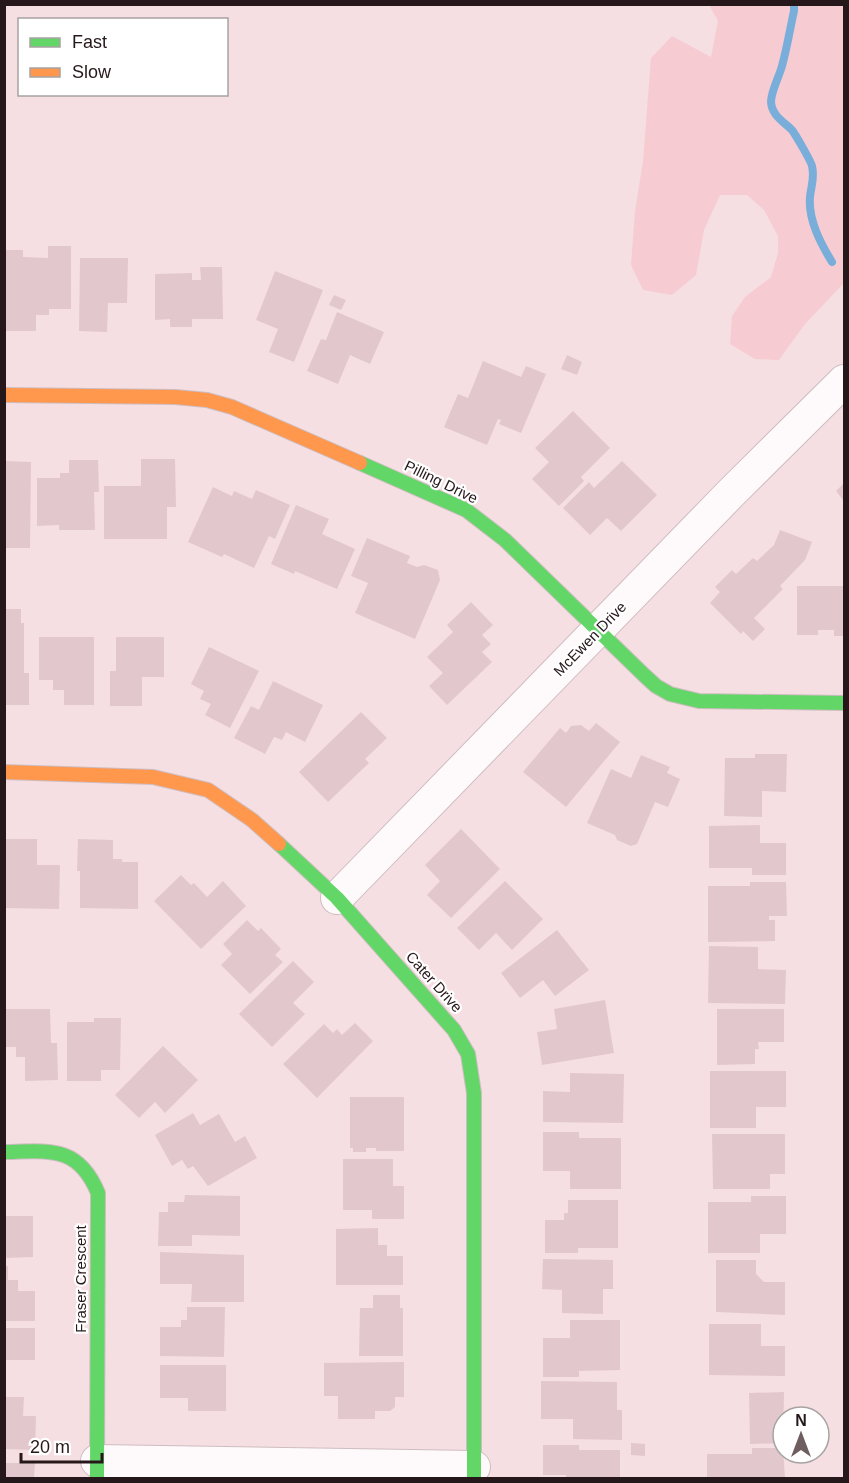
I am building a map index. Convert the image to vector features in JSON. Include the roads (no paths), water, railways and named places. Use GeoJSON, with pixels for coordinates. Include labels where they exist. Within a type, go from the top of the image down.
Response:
{"type":"FeatureCollection","features":[{"type":"Feature","properties":{"kind":"street","name":"McEwen Drive"},"geometry":{"type":"LineString","coordinates":[[337,898],[730,493],[844,381]]}},
{"type":"Feature","properties":{"kind":"street","name":"Pilling Drive"},"geometry":{"type":"LineString","coordinates":[[4,395],[190,397],[232,407],[466,510],[505,540],[656,686],[670,694],[699,701],[844,703]]}},
{"type":"Feature","properties":{"kind":"street","name":"Cater Drive"},"geometry":{"type":"LineString","coordinates":[[4,772],[153,777],[208,790],[252,820],[337,898],[454,1030],[468,1054],[474,1093],[474,1473]]}},
{"type":"Feature","properties":{"kind":"street","name":"Fraser Crescent"},"geometry":{"type":"LineString","coordinates":[[4,1152],[58,1152],[73,1157],[86,1167],[94,1179],[98,1193],[97,1470]]}},
{"type":"Feature","properties":{"kind":"street"},"geometry":{"type":"LineString","coordinates":[[97,1470],[474,1473]]}},
{"type":"Feature","properties":{"kind":"waterway"},"geometry":{"type":"LineString","coordinates":[[794,4],[781,70],[771,101],[778,118],[792,130],[811,163],[813,174],[810,197],[811,214],[820,240],[832,262]]}}]}
